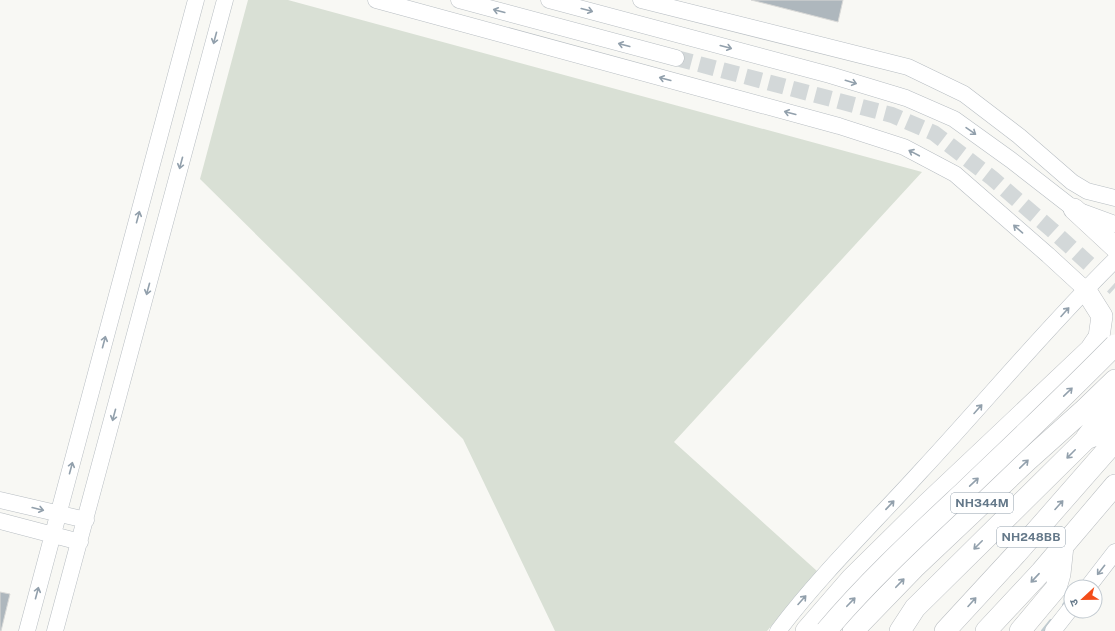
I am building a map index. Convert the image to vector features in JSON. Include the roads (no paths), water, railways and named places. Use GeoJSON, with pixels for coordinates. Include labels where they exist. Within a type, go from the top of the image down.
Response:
{"type":"FeatureCollection","features":[{"type":"Feature","properties":{"kind":"highway"},"geometry":{"type":"LineString","coordinates":[[1074,209],[1115,247]]}},
{"type":"Feature","properties":{"kind":"highway"},"geometry":{"type":"LineString","coordinates":[[1085,290],[1102,316],[1099,338],[1108,350]]}},
{"type":"Feature","properties":{"kind":"highway"},"geometry":{"type":"LineString","coordinates":[[806,631],[852,578],[990,443],[1108,350]]}},
{"type":"Feature","properties":{"kind":"highway"},"geometry":{"type":"LineString","coordinates":[[826,631],[843,610],[899,553],[1008,450],[1108,350]]}},
{"type":"Feature","properties":{"kind":"highway","name":"NH344M"},"geometry":{"type":"LineString","coordinates":[[853,631],[914,568],[1115,380]]}},
{"type":"Feature","properties":{"kind":"highway"},"geometry":{"type":"LineString","coordinates":[[892,631],[1086,439],[1115,401]]}},
{"type":"Feature","properties":{"kind":"highway"},"geometry":{"type":"LineString","coordinates":[[1086,439],[1115,427]]}},
{"type":"Feature","properties":{"kind":"highway","name":"NH248BB"},"geometry":{"type":"LineString","coordinates":[[946,631],[1115,441]]}},
{"type":"Feature","properties":{"kind":"highway","name":"NH248BB"},"geometry":{"type":"LineString","coordinates":[[986,631],[1063,546],[1115,485]]}},
{"type":"Feature","properties":{"kind":"highway"},"geometry":{"type":"LineString","coordinates":[[1020,631],[1056,588],[1060,574],[1063,546]]}},
{"type":"Feature","properties":{"kind":"highway"},"geometry":{"type":"LineString","coordinates":[[900,631],[915,608]]}},
{"type":"Feature","properties":{"kind":"street"},"geometry":{"type":"LineString","coordinates":[[27,631],[196,0]]}},
{"type":"Feature","properties":{"kind":"street"},"geometry":{"type":"LineString","coordinates":[[55,631],[225,0]]}},
{"type":"Feature","properties":{"kind":"street"},"geometry":{"type":"LineString","coordinates":[[376,0],[839,126],[904,147],[955,174],[1042,250],[1085,290]]}},
{"type":"Feature","properties":{"kind":"street"},"geometry":{"type":"LineString","coordinates":[[459,0],[676,58]]}},
{"type":"Feature","properties":{"kind":"street"},"geometry":{"type":"LineString","coordinates":[[549,0],[830,75],[906,98],[954,119],[1011,160],[1074,209],[1115,224]]}},
{"type":"Feature","properties":{"kind":"street"},"geometry":{"type":"LineString","coordinates":[[641,0],[908,67],[964,94],[1019,136],[1072,182],[1087,192],[1115,198]]}},
{"type":"Feature","properties":{"kind":"street"},"geometry":{"type":"LineString","coordinates":[[702,41],[728,22]]}},
{"type":"Feature","properties":{"kind":"street"},"geometry":{"type":"LineString","coordinates":[[778,631],[799,603],[917,476],[1085,290],[1115,260]]}},
{"type":"Feature","properties":{"kind":"street"},"geometry":{"type":"LineString","coordinates":[[0,500],[86,520]]}},
{"type":"Feature","properties":{"kind":"street"},"geometry":{"type":"LineString","coordinates":[[0,522],[80,542]]}},
{"type":"Feature","properties":{"kind":"street"},"geometry":{"type":"LineString","coordinates":[[1094,579],[1115,552]]}},
{"type":"Feature","properties":{"kind":"street"},"geometry":{"type":"LineString","coordinates":[[1053,631],[1063,618]]}},
{"type":"Feature","properties":{"kind":"waterway"},"geometry":{"type":"LineString","coordinates":[[1043,631],[1051,621]]}},
{"type":"Feature","properties":{"kind":"tunnel"},"geometry":{"type":"LineString","coordinates":[[676,58],[892,115],[934,133],[992,178],[1052,230],[1115,288]]}}]}
